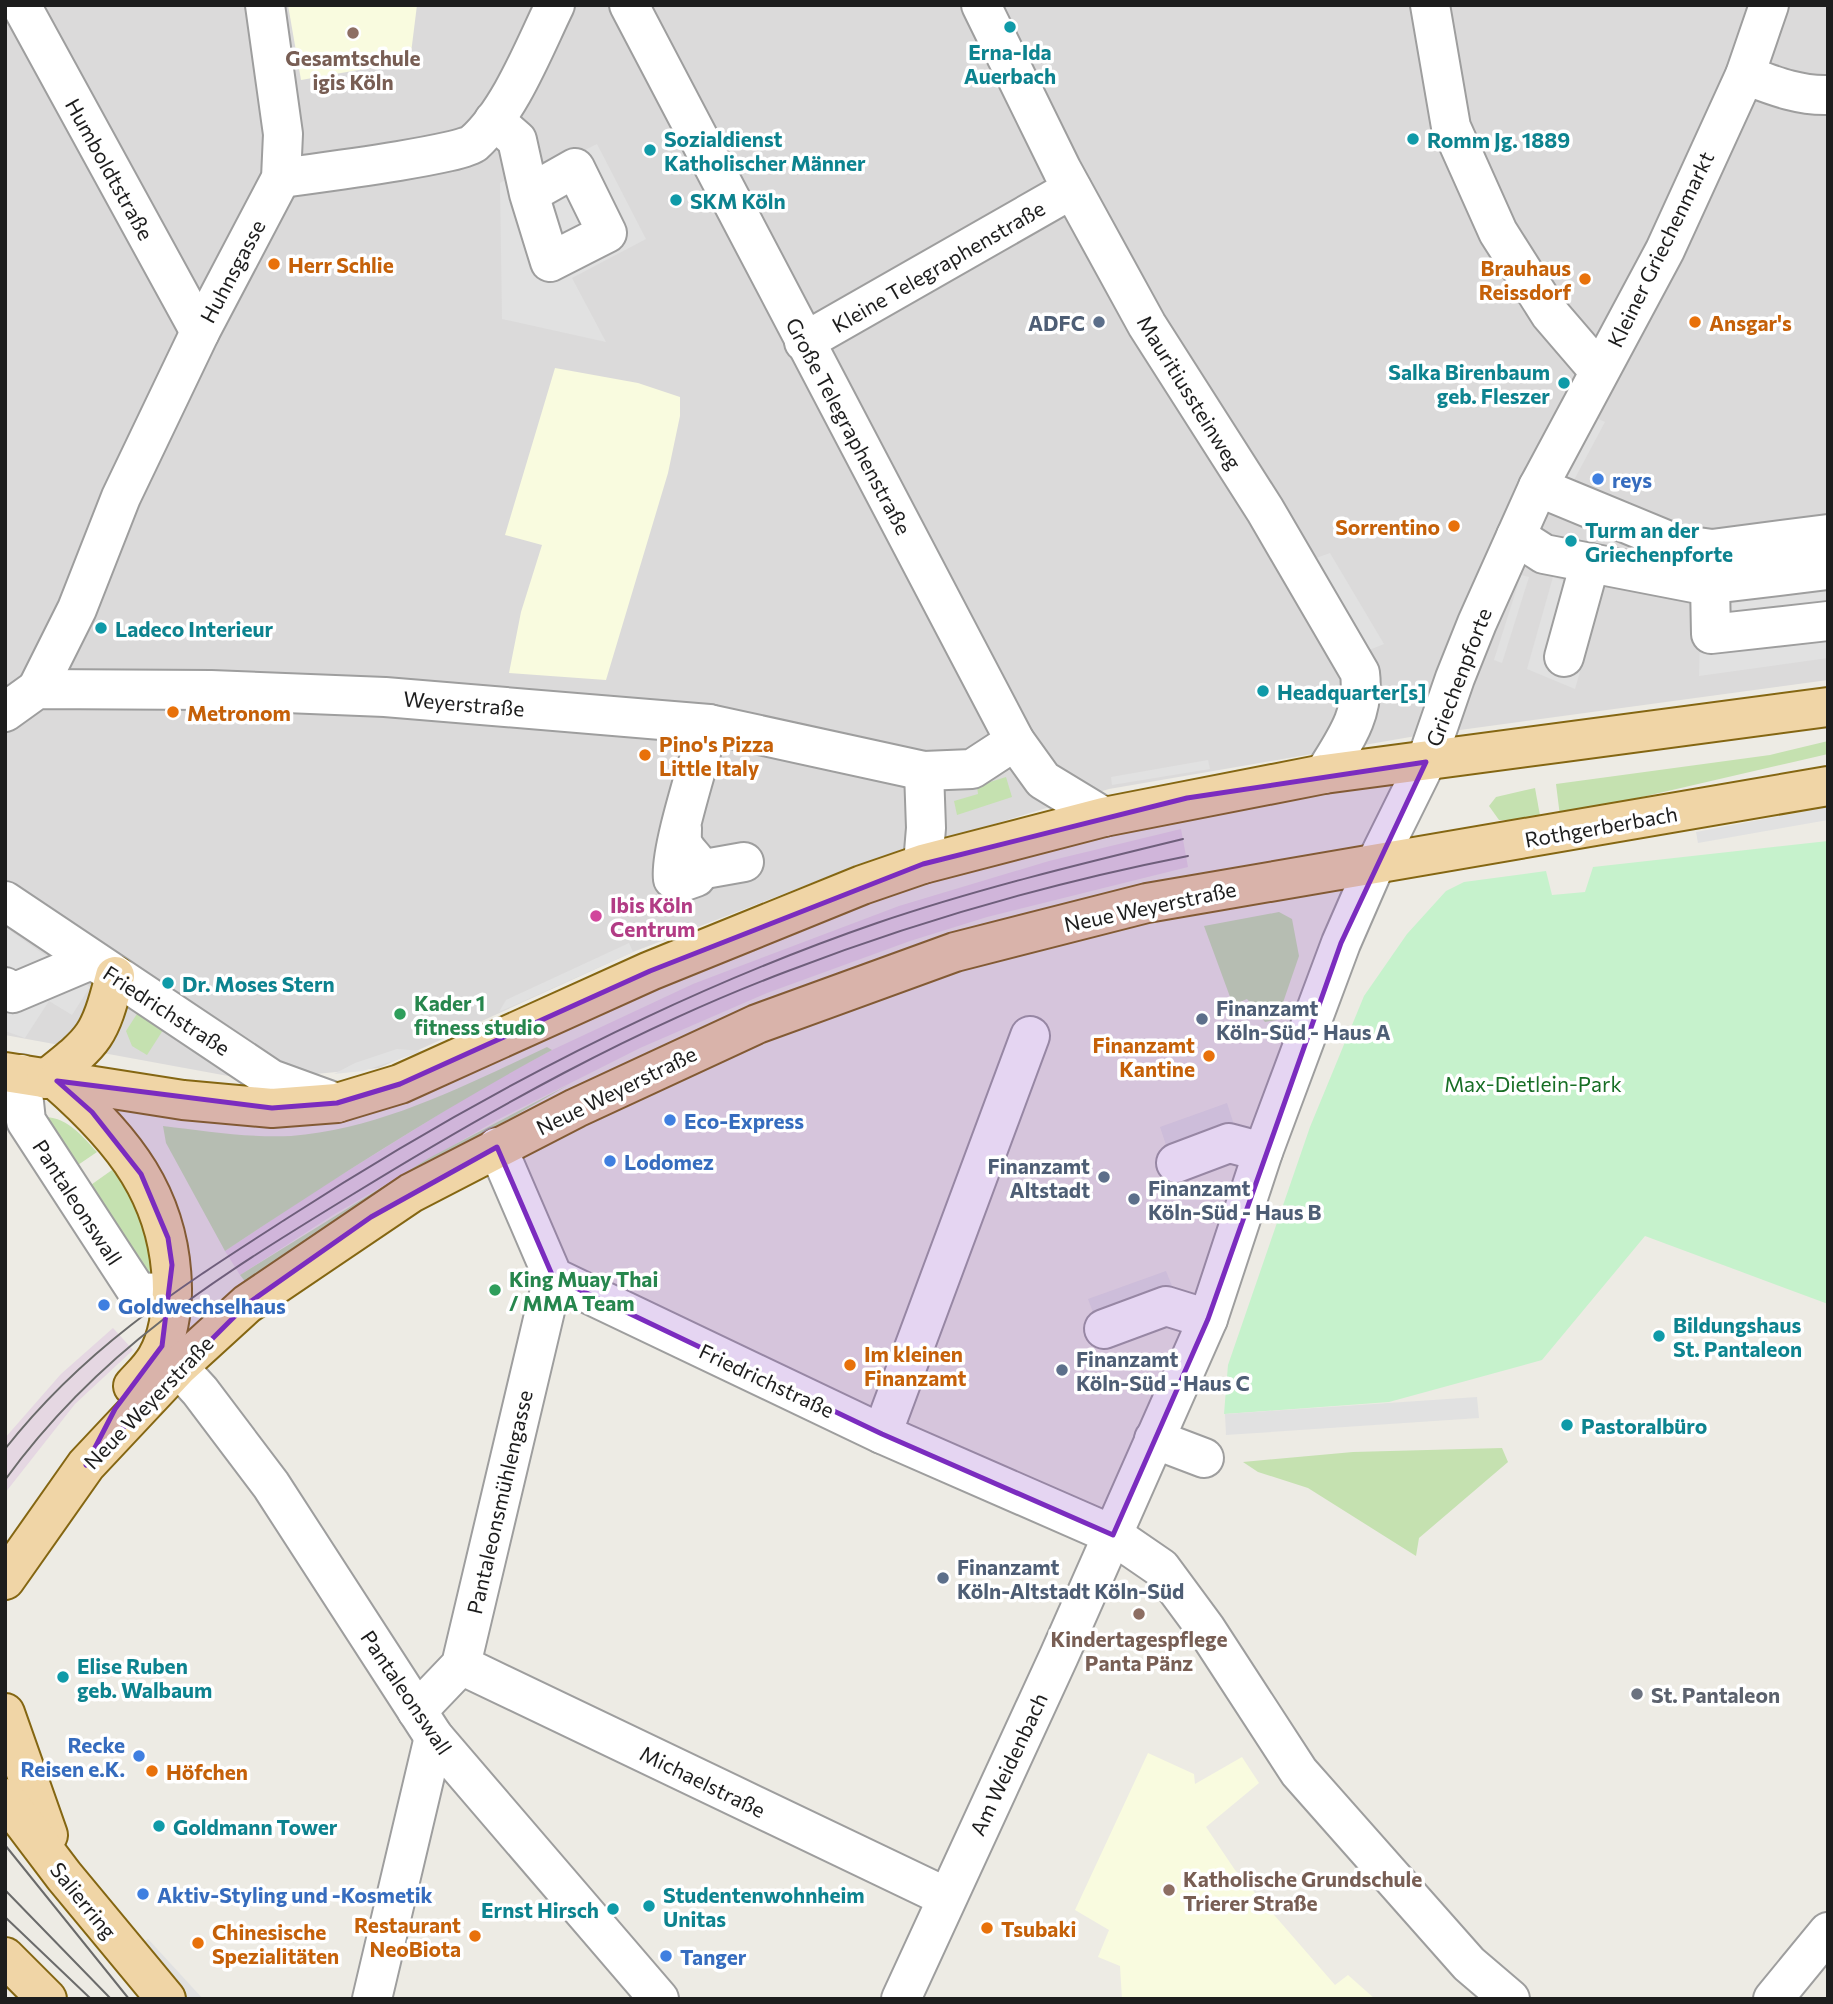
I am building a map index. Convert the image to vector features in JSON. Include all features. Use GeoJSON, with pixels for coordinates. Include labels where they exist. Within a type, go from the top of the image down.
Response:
{"type":"FeatureCollection","features":[{"type":"Feature","properties":{"kind":"main road"},"geometry":{"type":"LineString","coordinates":[[32,1076],[183,1100],[272,1108],[337,1103],[400,1084],[650,971],[862,885],[923,864],[1104,817],[1324,774],[1828,707]]}},
{"type":"Feature","properties":{"kind":"main road","name":"Rothgerberbach"},"geometry":{"type":"LineString","coordinates":[[1374,864],[1828,786]]}},
{"type":"Feature","properties":{"kind":"main road","name":"Neue Weyerstraße"},"geometry":{"type":"LineString","coordinates":[[5,1580],[86,1465],[178,1367],[247,1304],[371,1217],[497,1147],[757,1024],[955,952],[1147,904],[1374,864]]}},
{"type":"Feature","properties":{"kind":"main road"},"geometry":{"type":"LineString","coordinates":[[32,1076],[88,1046],[96,1034],[103,1023],[103,968]]}},
{"type":"Feature","properties":{"kind":"main road"},"geometry":{"type":"LineString","coordinates":[[32,1076],[92,1112],[141,1174],[168,1238],[172,1292],[166,1331],[156,1359],[115,1409],[86,1465]]}},
{"type":"Feature","properties":{"kind":"main road"},"geometry":{"type":"LineString","coordinates":[[5,1713],[64,1876]]}},
{"type":"Feature","properties":{"kind":"main road","name":"Salierring"},"geometry":{"type":"LineString","coordinates":[[5,1798],[64,1876],[166,1999]]}},
{"type":"Feature","properties":{"kind":"main road"},"geometry":{"type":"LineString","coordinates":[[5,1957],[47,1999]]}},
{"type":"Feature","properties":{"kind":"street","name":"Humboldtstraße"},"geometry":{"type":"LineString","coordinates":[[21,5],[200,332]]}},
{"type":"Feature","properties":{"kind":"street"},"geometry":{"type":"LineString","coordinates":[[265,5],[282,134],[281,178],[472,145],[494,120],[555,5]]}},
{"type":"Feature","properties":{"kind":"street","name":"Große Telegraphenstraße"},"geometry":{"type":"LineString","coordinates":[[629,5],[1015,741],[1043,780],[1104,817]]}},
{"type":"Feature","properties":{"kind":"street","name":"Mauritiussteinweg"},"geometry":{"type":"LineString","coordinates":[[981,5],[1072,190],[1147,325],[1265,510],[1360,673],[1362,691],[1359,713],[1324,774]]}},
{"type":"Feature","properties":{"kind":"street"},"geometry":{"type":"LineString","coordinates":[[1430,5],[1451,127],[1499,232],[1550,314],[1600,371]]}},
{"type":"Feature","properties":{"kind":"street","name":"Kleiner Griechenmarkt"},"geometry":{"type":"LineString","coordinates":[[1538,487],[1665,250],[1745,75],[1769,5]]}},
{"type":"Feature","properties":{"kind":"street"},"geometry":{"type":"LineString","coordinates":[[1745,75],[1786,90],[1812,96],[1828,95]]}},
{"type":"Feature","properties":{"kind":"street"},"geometry":{"type":"LineString","coordinates":[[494,120],[517,140],[529,194]]}},
{"type":"Feature","properties":{"kind":"street","name":"Huhnsgasse"},"geometry":{"type":"LineString","coordinates":[[37,689],[77,609],[121,497],[200,332],[281,178]]}},
{"type":"Feature","properties":{"kind":"street","name":"Kleine Telegraphenstraße"},"geometry":{"type":"LineString","coordinates":[[804,342],[1072,190]]}},
{"type":"Feature","properties":{"kind":"street"},"geometry":{"type":"LineString","coordinates":[[1538,487],[1676,544],[1712,549],[1828,534]]}},
{"type":"Feature","properties":{"kind":"street","name":"Griechenpforte"},"geometry":{"type":"LineString","coordinates":[[1374,864],[1426,762],[1455,678],[1538,487]]}},
{"type":"Feature","properties":{"kind":"street"},"geometry":{"type":"LineString","coordinates":[[1516,536],[1544,554],[1710,584],[1828,570]]}},
{"type":"Feature","properties":{"kind":"street"},"geometry":{"type":"LineString","coordinates":[[1564,657],[1590,563]]}},
{"type":"Feature","properties":{"kind":"street"},"geometry":{"type":"LineString","coordinates":[[1710,584],[1711,634],[1828,621]]}},
{"type":"Feature","properties":{"kind":"street"},"geometry":{"type":"LineString","coordinates":[[5,712],[37,689]]}},
{"type":"Feature","properties":{"kind":"street","name":"Weyerstraße"},"geometry":{"type":"LineString","coordinates":[[37,689],[211,690],[384,697],[709,724],[924,771],[972,769],[1015,741]]}},
{"type":"Feature","properties":{"kind":"street"},"geometry":{"type":"LineString","coordinates":[[709,724],[682,828],[672,872],[673,879],[684,884],[744,862]]}},
{"type":"Feature","properties":{"kind":"street"},"geometry":{"type":"LineString","coordinates":[[923,864],[926,828],[924,771]]}},
{"type":"Feature","properties":{"kind":"street","name":"Am Weidenbach"},"geometry":{"type":"LineString","coordinates":[[901,1999],[1113,1535],[1208,1318],[1263,1152],[1340,943],[1374,864]]}},
{"type":"Feature","properties":{"kind":"street","name":"Friedrichstraße"},"geometry":{"type":"LineString","coordinates":[[5,901],[271,1079],[337,1103]]}},
{"type":"Feature","properties":{"kind":"street"},"geometry":{"type":"LineString","coordinates":[[5,987],[13,993],[103,968]]}},
{"type":"Feature","properties":{"kind":"street"},"geometry":{"type":"LineString","coordinates":[[882,1434],[1030,1036]]}},
{"type":"Feature","properties":{"kind":"street","name":"Pantaleonswall"},"geometry":{"type":"LineString","coordinates":[[32,1076],[26,1121],[138,1293],[172,1292]]}},
{"type":"Feature","properties":{"kind":"street"},"geometry":{"type":"LineString","coordinates":[[1176,1163],[1229,1143],[1263,1152]]}},
{"type":"Feature","properties":{"kind":"street"},"geometry":{"type":"LineString","coordinates":[[497,1147],[553,1278]]}},
{"type":"Feature","properties":{"kind":"street","name":"Friedrichstraße"},"geometry":{"type":"LineString","coordinates":[[553,1278],[882,1434],[1113,1535],[1161,1568],[1206,1629],[1299,1772],[1469,1964],[1510,1999]]}},
{"type":"Feature","properties":{"kind":"street","name":"Pantaleonsmühlengasse"},"geometry":{"type":"LineString","coordinates":[[461,1665],[553,1278]]}},
{"type":"Feature","properties":{"kind":"street"},"geometry":{"type":"LineString","coordinates":[[1104,1329],[1166,1306],[1208,1318]]}},
{"type":"Feature","properties":{"kind":"street","name":"Pantaleonswall"},"geometry":{"type":"LineString","coordinates":[[178,1367],[200,1391],[271,1485],[425,1724],[474,1787],[659,1999]]}},
{"type":"Feature","properties":{"kind":"street"},"geometry":{"type":"LineString","coordinates":[[1154,1439],[1205,1458]]}},
{"type":"Feature","properties":{"kind":"street"},"geometry":{"type":"LineString","coordinates":[[372,1999],[425,1724],[461,1665]]}},
{"type":"Feature","properties":{"kind":"street","name":"Michaelstraße"},"geometry":{"type":"LineString","coordinates":[[461,1665],[946,1897]]}},
{"type":"Feature","properties":{"kind":"street"},"geometry":{"type":"LineString","coordinates":[[474,1787],[478,1818],[531,1880]]}},
{"type":"Feature","properties":{"kind":"street"},"geometry":{"type":"LineString","coordinates":[[1773,1999],[1828,1932]]}},
{"type":"Feature","properties":{"kind":"highlighted area"},"geometry":{"type":"Polygon","coordinates":[[[1426,762],[1341,943],[1208,1319],[1113,1535],[882,1434],[553,1277],[497,1147],[371,1217],[247,1304],[86,1465],[115,1409],[162,1346],[172,1265],[168,1238],[141,1174],[92,1112],[57,1081],[272,1108],[337,1103],[400,1084],[650,971],[923,864],[1187,798],[1426,762]]]}},
{"type":"Feature","properties":{"kind":"shaded area"},"geometry":{"type":"Polygon","coordinates":[[[5,5],[1828,5],[1828,680],[1416,736],[1109,789],[856,866],[633,952],[379,1068],[250,1080],[5,1035],[5,5]]]}},
{"type":"Feature","properties":{"kind":"shaded area","name":"Gesamtschule igis Köln"},"geometry":{"type":"Polygon","coordinates":[[[288,5],[417,5],[410,61],[301,80],[288,5]]]}},
{"type":"Feature","properties":{"kind":"shaded area"},"geometry":{"type":"Polygon","coordinates":[[[597,144],[646,239],[572,278],[606,342],[502,319],[500,183],[539,161],[544,170],[597,144]]]}},
{"type":"Feature","properties":{"kind":"shaded area"},"geometry":{"type":"Polygon","coordinates":[[[555,368],[638,383],[680,397],[680,416],[668,473],[606,680],[509,673],[521,612],[542,545],[505,535],[555,368]]]}},
{"type":"Feature","properties":{"kind":"shaded area"},"geometry":{"type":"Polygon","coordinates":[[[1596,418],[1605,422],[1574,480],[1565,476],[1596,418]]]}},
{"type":"Feature","properties":{"kind":"shaded area"},"geometry":{"type":"Polygon","coordinates":[[[1330,553],[1384,644],[1364,652],[1308,561],[1330,553]]]}},
{"type":"Feature","properties":{"kind":"shaded area"},"geometry":{"type":"Polygon","coordinates":[[[1521,575],[1529,577],[1502,663],[1494,660],[1521,575]]]}},
{"type":"Feature","properties":{"kind":"shaded area"},"geometry":{"type":"Polygon","coordinates":[[[1553,577],[1602,595],[1575,689],[1527,669],[1553,577]]]}},
{"type":"Feature","properties":{"kind":"shaded area"},"geometry":{"type":"Polygon","coordinates":[[[1828,580],[1828,658],[1699,676],[1701,595],[1828,580]]]}},
{"type":"Feature","properties":{"kind":"shaded area"},"geometry":{"type":"Polygon","coordinates":[[[1208,760],[1210,769],[1112,785],[1111,777],[1208,760]]]}},
{"type":"Feature","properties":{"kind":"shaded area"},"geometry":{"type":"Polygon","coordinates":[[[1828,807],[1828,820],[1698,843],[1696,832],[1828,807]]]}},
{"type":"Feature","properties":{"kind":"shaded area"},"geometry":{"type":"Polygon","coordinates":[[[1181,829],[1188,867],[987,917],[910,941],[767,993],[640,1048],[497,1120],[333,1215],[240,1275],[225,1251],[317,1190],[483,1087],[552,1050],[693,984],[899,906],[1049,861],[1181,829]]]}},
{"type":"Feature","properties":{"kind":"shaded area"},"geometry":{"type":"Polygon","coordinates":[[[5,927],[90,987],[72,1015],[49,1001],[25,1038],[5,1031],[5,927]]]}},
{"type":"Feature","properties":{"kind":"shaded area"},"geometry":{"type":"Polygon","coordinates":[[[629,943],[633,952],[499,1012],[506,1000],[629,943]]]}},
{"type":"Feature","properties":{"kind":"shaded area"},"geometry":{"type":"Polygon","coordinates":[[[397,1049],[423,1051],[363,1071],[334,1074],[355,1063],[397,1049]]]}},
{"type":"Feature","properties":{"kind":"shaded area"},"geometry":{"type":"Polygon","coordinates":[[[1227,1103],[1235,1128],[1168,1151],[1160,1127],[1227,1103]]]}},
{"type":"Feature","properties":{"kind":"shaded area"},"geometry":{"type":"Polygon","coordinates":[[[1166,1271],[1174,1291],[1096,1320],[1088,1299],[1166,1271]]]}},
{"type":"Feature","properties":{"kind":"shaded area"},"geometry":{"type":"Polygon","coordinates":[[[113,1328],[133,1350],[75,1404],[5,1493],[5,1438],[61,1374],[113,1328]]]}},
{"type":"Feature","properties":{"kind":"shaded area"},"geometry":{"type":"Polygon","coordinates":[[[1477,1397],[1479,1418],[1226,1435],[1225,1414],[1477,1397]]]}},
{"type":"Feature","properties":{"kind":"shaded area","name":"Katholische Grundschule Trierer Straße"},"geometry":{"type":"Polygon","coordinates":[[[1148,1753],[1194,1774],[1195,1784],[1242,1757],[1259,1783],[1206,1827],[1235,1870],[1335,1985],[1348,1975],[1375,1999],[1122,1999],[1120,1966],[1098,1957],[1109,1930],[1075,1910],[1148,1753]]]}},
{"type":"Feature","properties":{"kind":"shaded area"},"geometry":{"type":"Polygon","coordinates":[[[148,1939],[203,1999],[188,1999],[140,1946],[148,1939]]]}},
{"type":"Feature","properties":{"kind":"green space"},"geometry":{"type":"Polygon","coordinates":[[[1828,741],[1828,754],[1560,816],[1556,784],[1770,755],[1828,741]]]}},
{"type":"Feature","properties":{"kind":"green space"},"geometry":{"type":"Polygon","coordinates":[[[1006,777],[1012,797],[957,815],[954,801],[978,794],[977,786],[1006,777]]]}},
{"type":"Feature","properties":{"kind":"green space"},"geometry":{"type":"Polygon","coordinates":[[[1535,788],[1541,821],[1499,820],[1489,806],[1496,797],[1535,788]]]}},
{"type":"Feature","properties":{"kind":"green space","name":"Max-Dietlein-Park"},"geometry":{"type":"Polygon","coordinates":[[[1828,841],[1828,1304],[1645,1236],[1542,1360],[1389,1402],[1224,1414],[1228,1365],[1310,1127],[1364,996],[1407,934],[1446,891],[1464,882],[1546,871],[1552,895],[1585,892],[1593,867],[1828,841]]]}},
{"type":"Feature","properties":{"kind":"green space"},"geometry":{"type":"Polygon","coordinates":[[[1279,912],[1292,919],[1299,956],[1277,1020],[1265,1022],[1247,999],[1233,1005],[1204,926],[1279,912]]]}},
{"type":"Feature","properties":{"kind":"green space"},"geometry":{"type":"Polygon","coordinates":[[[142,1006],[167,1024],[147,1055],[132,1046],[126,1031],[142,1006]]]}},
{"type":"Feature","properties":{"kind":"green space"},"geometry":{"type":"Polygon","coordinates":[[[547,1047],[552,1050],[386,1147],[225,1251],[166,1143],[163,1126],[227,1134],[291,1136],[358,1124],[422,1103],[547,1047]]]}},
{"type":"Feature","properties":{"kind":"green space"},"geometry":{"type":"Polygon","coordinates":[[[568,1085],[378,1195],[247,1284],[240,1275],[429,1158],[568,1085]]]}},
{"type":"Feature","properties":{"kind":"green space"},"geometry":{"type":"Polygon","coordinates":[[[46,1117],[68,1125],[97,1152],[75,1167],[45,1122],[46,1117]]]}},
{"type":"Feature","properties":{"kind":"green space"},"geometry":{"type":"Polygon","coordinates":[[[112,1170],[134,1205],[148,1242],[155,1269],[148,1283],[88,1187],[112,1170]]]}},
{"type":"Feature","properties":{"kind":"green space"},"geometry":{"type":"Polygon","coordinates":[[[1502,1448],[1508,1462],[1419,1538],[1416,1556],[1308,1488],[1258,1472],[1243,1462],[1353,1452],[1502,1448]]]}},
{"type":"Feature","properties":{"kind":"tram line"},"geometry":{"type":"LineString","coordinates":[[5,1449],[68,1380],[101,1350],[171,1295],[427,1132],[573,1053],[723,983],[799,951],[877,923],[991,888],[1183,839]]}},
{"type":"Feature","properties":{"kind":"tram line"},"geometry":{"type":"LineString","coordinates":[[5,1480],[41,1434],[80,1392],[162,1320],[301,1226],[403,1164],[564,1073],[674,1019],[837,953],[985,905],[1086,878],[1188,856]]}},
{"type":"Feature","properties":{"kind":"tram line"},"geometry":{"type":"LineString","coordinates":[[5,1845],[129,1999]]}},
{"type":"Feature","properties":{"kind":"tram line"},"geometry":{"type":"LineString","coordinates":[[5,1890],[111,1999]]}},
{"type":"Feature","properties":{"kind":"tram line"},"geometry":{"type":"LineString","coordinates":[[5,1917],[91,1999]]}},
{"type":"Feature","properties":{"kind":"place","name":"Erna-Ida Auerbach"},"geometry":{"type":"Point","coordinates":[1010,27]}},
{"type":"Feature","properties":{"kind":"place","name":"Gesamtschule igis Köln"},"geometry":{"type":"Point","coordinates":[353,33]}},
{"type":"Feature","properties":{"kind":"place","name":"Romm Jg. 1889"},"geometry":{"type":"Point","coordinates":[1413,139]}},
{"type":"Feature","properties":{"kind":"place","name":"Sozialdienst Katholischer Männer"},"geometry":{"type":"Point","coordinates":[650,150]}},
{"type":"Feature","properties":{"kind":"place","name":"SKM Köln"},"geometry":{"type":"Point","coordinates":[676,200]}},
{"type":"Feature","properties":{"kind":"place","name":"Herr Schlie"},"geometry":{"type":"Point","coordinates":[274,264]}},
{"type":"Feature","properties":{"kind":"place","name":"Brauhaus Reissdorf"},"geometry":{"type":"Point","coordinates":[1585,279]}},
{"type":"Feature","properties":{"kind":"place","name":"ADFC"},"geometry":{"type":"Point","coordinates":[1099,322]}},
{"type":"Feature","properties":{"kind":"place","name":"Ansgar's"},"geometry":{"type":"Point","coordinates":[1695,322]}},
{"type":"Feature","properties":{"kind":"place","name":"Salka Birenbaum geb. Fleszer"},"geometry":{"type":"Point","coordinates":[1564,383]}},
{"type":"Feature","properties":{"kind":"place","name":"reys"},"geometry":{"type":"Point","coordinates":[1598,479]}},
{"type":"Feature","properties":{"kind":"place","name":"Sorrentino"},"geometry":{"type":"Point","coordinates":[1454,526]}},
{"type":"Feature","properties":{"kind":"place","name":"Turm an der Griechenpforte"},"geometry":{"type":"Point","coordinates":[1571,541]}},
{"type":"Feature","properties":{"kind":"place","name":"Ladeco Interieur"},"geometry":{"type":"Point","coordinates":[101,628]}},
{"type":"Feature","properties":{"kind":"place","name":"Headquarter[s]"},"geometry":{"type":"Point","coordinates":[1263,691]}},
{"type":"Feature","properties":{"kind":"place","name":"Metronom"},"geometry":{"type":"Point","coordinates":[173,712]}},
{"type":"Feature","properties":{"kind":"place","name":"Pino's Pizza Little Italy"},"geometry":{"type":"Point","coordinates":[645,755]}},
{"type":"Feature","properties":{"kind":"place","name":"Ibis Köln Centrum"},"geometry":{"type":"Point","coordinates":[596,916]}},
{"type":"Feature","properties":{"kind":"place","name":"Dr. Moses Stern"},"geometry":{"type":"Point","coordinates":[168,983]}},
{"type":"Feature","properties":{"kind":"place","name":"Kader 1 fitness studio"},"geometry":{"type":"Point","coordinates":[400,1014]}},
{"type":"Feature","properties":{"kind":"place","name":"Finanzamt Köln-Süd - Haus A"},"geometry":{"type":"Point","coordinates":[1202,1019]}},
{"type":"Feature","properties":{"kind":"place","name":"Finanzamt Kantine"},"geometry":{"type":"Point","coordinates":[1209,1056]}},
{"type":"Feature","properties":{"kind":"place","name":"Eco-Express"},"geometry":{"type":"Point","coordinates":[670,1120]}},
{"type":"Feature","properties":{"kind":"place","name":"Lodomez"},"geometry":{"type":"Point","coordinates":[610,1161]}},
{"type":"Feature","properties":{"kind":"place","name":"Finanzamt Altstadt"},"geometry":{"type":"Point","coordinates":[1104,1177]}},
{"type":"Feature","properties":{"kind":"place","name":"Finanzamt Köln-Süd - Haus B"},"geometry":{"type":"Point","coordinates":[1134,1199]}},
{"type":"Feature","properties":{"kind":"place","name":"King Muay Thai / MMA Team"},"geometry":{"type":"Point","coordinates":[495,1290]}},
{"type":"Feature","properties":{"kind":"place","name":"Goldwechselhaus"},"geometry":{"type":"Point","coordinates":[104,1305]}},
{"type":"Feature","properties":{"kind":"place","name":"Bildungshaus St. Pantaleon"},"geometry":{"type":"Point","coordinates":[1659,1336]}},
{"type":"Feature","properties":{"kind":"place","name":"Im kleinen Finanzamt"},"geometry":{"type":"Point","coordinates":[850,1365]}},
{"type":"Feature","properties":{"kind":"place","name":"Finanzamt Köln-Süd - Haus C"},"geometry":{"type":"Point","coordinates":[1062,1370]}},
{"type":"Feature","properties":{"kind":"place","name":"Pastoralbüro"},"geometry":{"type":"Point","coordinates":[1567,1425]}},
{"type":"Feature","properties":{"kind":"place","name":"Finanzamt Köln-Altstadt Köln-Süd"},"geometry":{"type":"Point","coordinates":[943,1578]}},
{"type":"Feature","properties":{"kind":"place","name":"Kindertagespflege Panta Pänz"},"geometry":{"type":"Point","coordinates":[1139,1614]}},
{"type":"Feature","properties":{"kind":"place","name":"Elise Ruben geb. Walbaum"},"geometry":{"type":"Point","coordinates":[63,1677]}},
{"type":"Feature","properties":{"kind":"place","name":"St. Pantaleon"},"geometry":{"type":"Point","coordinates":[1637,1694]}},
{"type":"Feature","properties":{"kind":"place","name":"Recke Reisen e.K."},"geometry":{"type":"Point","coordinates":[139,1756]}},
{"type":"Feature","properties":{"kind":"place","name":"Höfchen"},"geometry":{"type":"Point","coordinates":[152,1771]}},
{"type":"Feature","properties":{"kind":"place","name":"Goldmann Tower"},"geometry":{"type":"Point","coordinates":[159,1826]}},
{"type":"Feature","properties":{"kind":"place","name":"Katholische Grundschule Trierer Straße"},"geometry":{"type":"Point","coordinates":[1169,1890]}},
{"type":"Feature","properties":{"kind":"place","name":"Aktiv-Styling und -Kosmetik"},"geometry":{"type":"Point","coordinates":[143,1894]}},
{"type":"Feature","properties":{"kind":"place","name":"Studentenwohnheim Unitas"},"geometry":{"type":"Point","coordinates":[649,1906]}},
{"type":"Feature","properties":{"kind":"place","name":"Ernst Hirsch"},"geometry":{"type":"Point","coordinates":[613,1909]}},
{"type":"Feature","properties":{"kind":"place","name":"Tsubaki"},"geometry":{"type":"Point","coordinates":[987,1928]}},
{"type":"Feature","properties":{"kind":"place","name":"Restaurant NeoBiota"},"geometry":{"type":"Point","coordinates":[475,1936]}},
{"type":"Feature","properties":{"kind":"place","name":"Chinesische Spezialitäten"},"geometry":{"type":"Point","coordinates":[198,1943]}},
{"type":"Feature","properties":{"kind":"place","name":"Tanger"},"geometry":{"type":"Point","coordinates":[666,1956]}}]}
